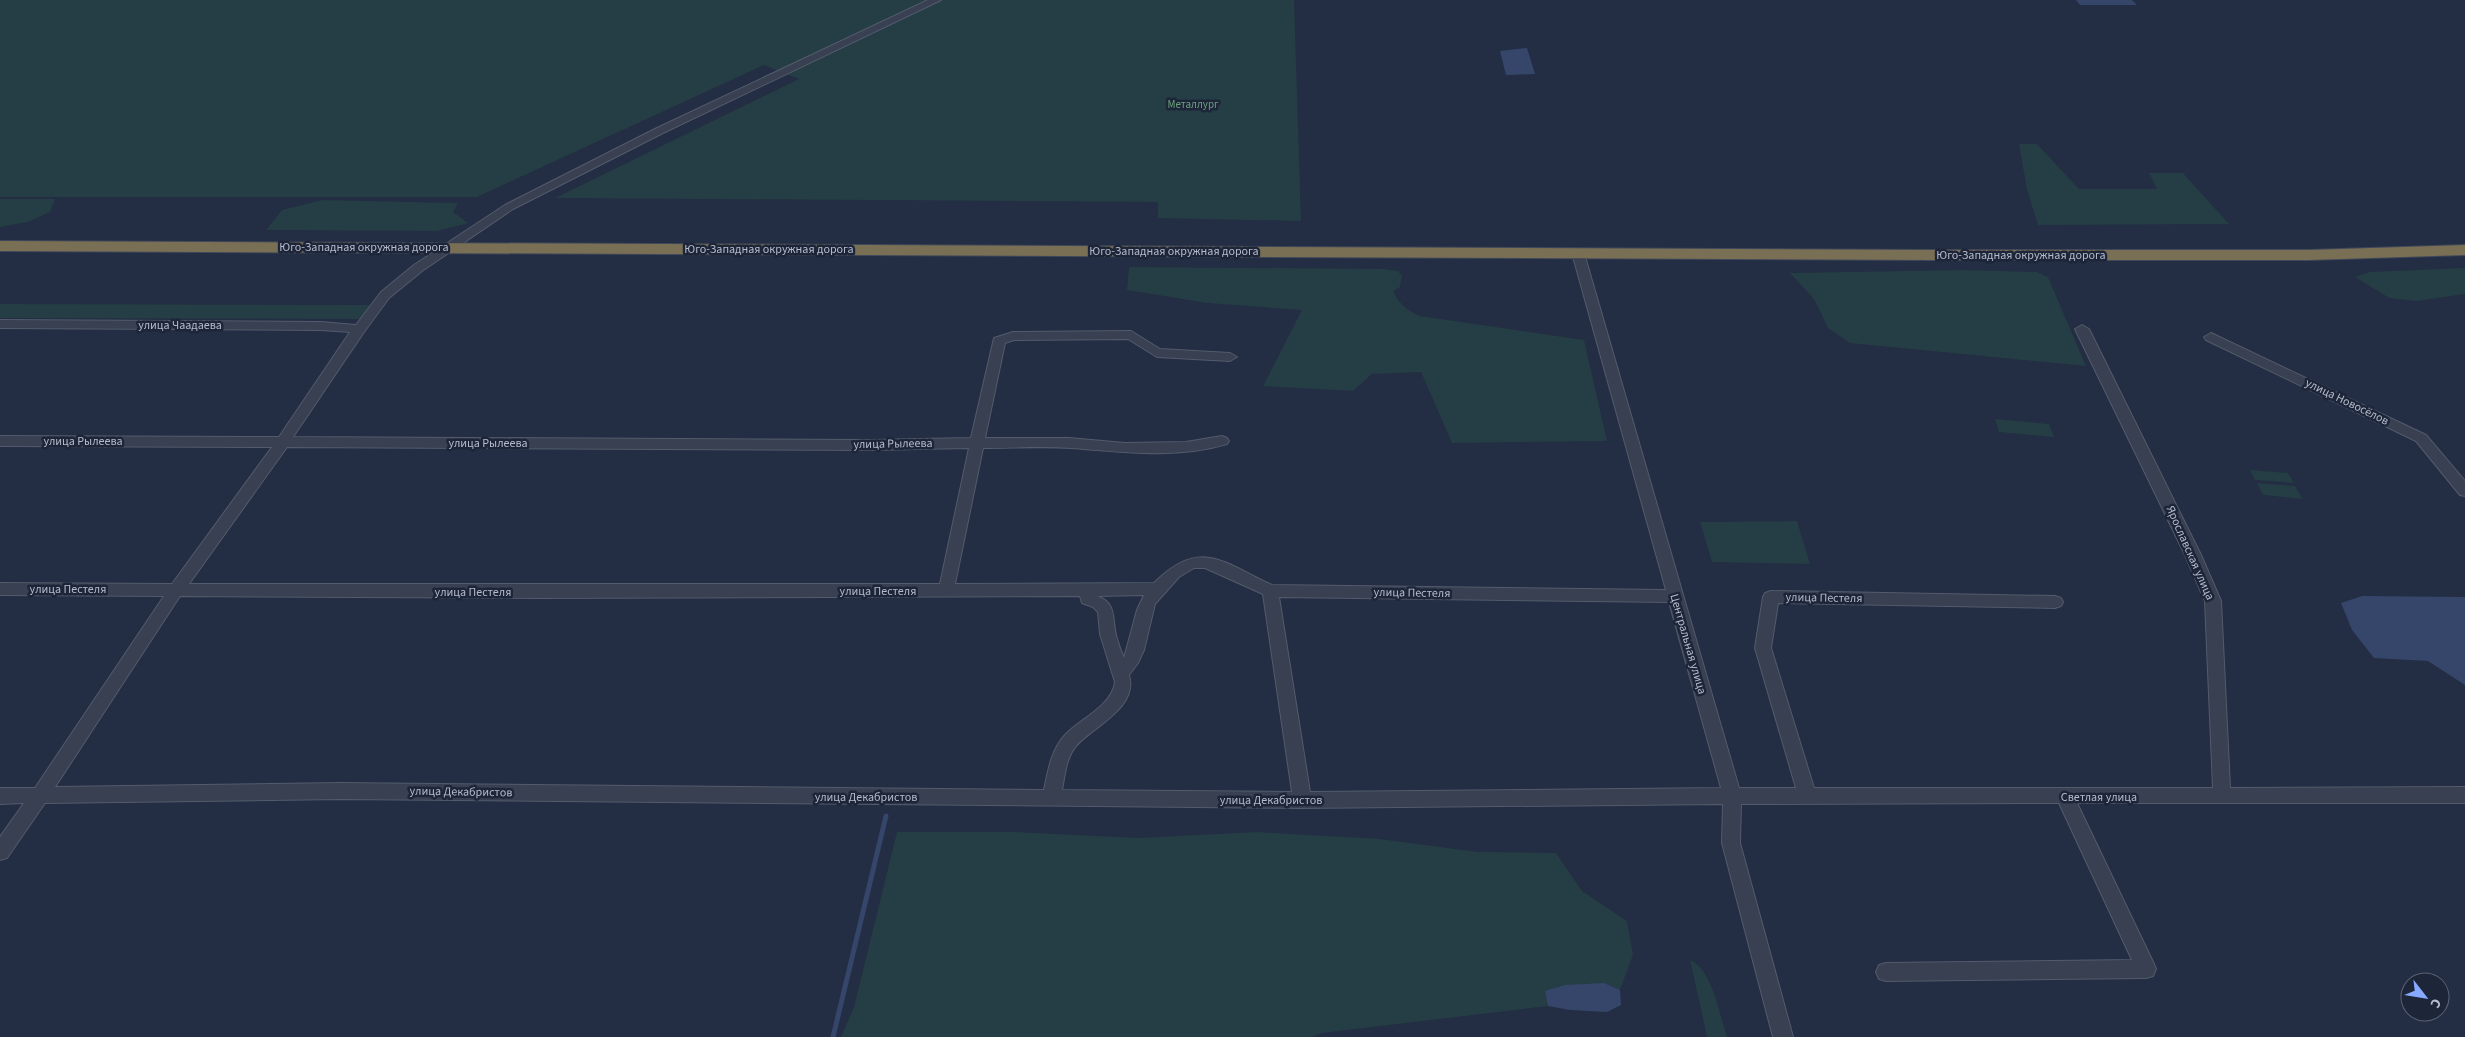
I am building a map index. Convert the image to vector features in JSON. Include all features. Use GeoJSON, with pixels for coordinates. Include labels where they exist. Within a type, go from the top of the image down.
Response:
{"type":"FeatureCollection","features":[{"type":"Feature","properties":{"kind":"highway","name":"Юго-Западная окружная дорога"},"geometry":{"type":"LineString","coordinates":[[0,246],[1922,255],[2293,255],[2465,250]]}},
{"type":"Feature","properties":{"kind":"street"},"geometry":{"type":"LineString","coordinates":[[0,852],[39,797],[176,590],[283,442],[359,329],[385,295],[447,248],[509,207],[660,130],[936,0]]}},
{"type":"Feature","properties":{"kind":"street","name":"Центральная улица"},"geometry":{"type":"LineString","coordinates":[[1578,253],[1732,796],[1731,843],[1783,1037]]}},
{"type":"Feature","properties":{"kind":"street","name":"улица Чаадаева"},"geometry":{"type":"LineString","coordinates":[[0,324],[321,326],[359,329]]}},
{"type":"Feature","properties":{"kind":"street","name":"Ярославская улица"},"geometry":{"type":"LineString","coordinates":[[2082,329],[2196,562],[2213,601],[2222,797]]}},
{"type":"Feature","properties":{"kind":"street"},"geometry":{"type":"LineString","coordinates":[[946,591],[997,344],[1002,338],[1013,336],[1131,335],[1157,353],[1230,357]]}},
{"type":"Feature","properties":{"kind":"street","name":"улица Новосёлов"},"geometry":{"type":"LineString","coordinates":[[2211,337],[2421,438],[2465,491]]}},
{"type":"Feature","properties":{"kind":"street","name":"улица Рылеева"},"geometry":{"type":"LineString","coordinates":[[0,441],[1069,443],[1125,448],[1186,447],[1222,440]]}},
{"type":"Feature","properties":{"kind":"street"},"geometry":{"type":"LineString","coordinates":[[1120,673],[1128,668],[1133,659],[1148,602],[1181,566],[1197,560],[1207,562],[1270,591],[1302,800]]}},
{"type":"Feature","properties":{"kind":"street","name":"улица Пестеля"},"geometry":{"type":"LineString","coordinates":[[0,589],[538,592],[1158,589]]}},
{"type":"Feature","properties":{"kind":"street"},"geometry":{"type":"LineString","coordinates":[[1051,798],[1060,757],[1070,741],[1110,707],[1122,691],[1123,682],[1108,634],[1106,610],[1088,599],[1088,590]]}},
{"type":"Feature","properties":{"kind":"street","name":"улица Пестеля"},"geometry":{"type":"LineString","coordinates":[[1270,591],[1674,596]]}},
{"type":"Feature","properties":{"kind":"street","name":"улица Пестеля"},"geometry":{"type":"LineString","coordinates":[[1808,797],[1763,648],[1771,597],[2055,602]]}},
{"type":"Feature","properties":{"kind":"street","name":"улица Декабристов"},"geometry":{"type":"LineString","coordinates":[[0,796],[39,797],[341,791],[1302,800],[1732,796]]}},
{"type":"Feature","properties":{"kind":"street","name":"Светлая улица"},"geometry":{"type":"LineString","coordinates":[[1732,796],[2222,797],[2465,795]]}},
{"type":"Feature","properties":{"kind":"street"},"geometry":{"type":"LineString","coordinates":[[1886,972],[2146,969],[2065,797]]}},
{"type":"Feature","properties":{"kind":"green space","name":"Металлург"},"geometry":{"type":"Polygon","coordinates":[[[0,0],[1294,0],[1301,221],[1158,218],[1158,202],[555,198],[799,79],[764,65],[477,197],[0,197],[0,0]]]}},
{"type":"Feature","properties":{"kind":"green space"},"geometry":{"type":"Polygon","coordinates":[[[2019,144],[2037,144],[2079,189],[2157,189],[2149,173],[2183,173],[2229,224],[2038,225],[2027,190],[2019,144]]]}},
{"type":"Feature","properties":{"kind":"green space"},"geometry":{"type":"Polygon","coordinates":[[[0,199],[55,199],[50,212],[28,222],[0,227],[0,199]]]}},
{"type":"Feature","properties":{"kind":"green space"},"geometry":{"type":"Polygon","coordinates":[[[322,200],[458,203],[453,212],[468,223],[437,231],[266,230],[282,210],[322,200]]]}},
{"type":"Feature","properties":{"kind":"green space"},"geometry":{"type":"Polygon","coordinates":[[[1129,267],[1383,269],[1398,271],[1402,276],[1400,287],[1393,291],[1404,306],[1420,316],[1584,340],[1607,441],[1452,443],[1421,372],[1372,374],[1353,391],[1263,386],[1302,310],[1207,303],[1127,290],[1129,267]]]}},
{"type":"Feature","properties":{"kind":"green space"},"geometry":{"type":"Polygon","coordinates":[[[2465,268],[2465,294],[2417,301],[2389,298],[2355,277],[2370,272],[2465,268]]]}},
{"type":"Feature","properties":{"kind":"green space"},"geometry":{"type":"Polygon","coordinates":[[[1964,270],[2037,272],[2048,277],[2086,366],[1850,343],[1828,328],[1814,299],[1790,273],[1964,270]]]}},
{"type":"Feature","properties":{"kind":"green space"},"geometry":{"type":"Polygon","coordinates":[[[0,304],[370,305],[360,319],[0,318],[0,304]]]}},
{"type":"Feature","properties":{"kind":"green space"},"geometry":{"type":"Polygon","coordinates":[[[1995,419],[2049,424],[2054,437],[1999,432],[1995,419]]]}},
{"type":"Feature","properties":{"kind":"green space"},"geometry":{"type":"Polygon","coordinates":[[[2250,470],[2288,473],[2294,483],[2255,480],[2250,470]]]}},
{"type":"Feature","properties":{"kind":"green space"},"geometry":{"type":"Polygon","coordinates":[[[2257,483],[2295,486],[2303,499],[2263,495],[2257,483]]]}},
{"type":"Feature","properties":{"kind":"green space"},"geometry":{"type":"Polygon","coordinates":[[[1797,521],[1810,564],[1712,562],[1700,522],[1797,521]]]}},
{"type":"Feature","properties":{"kind":"green space"},"geometry":{"type":"Polygon","coordinates":[[[897,832],[1015,832],[1138,838],[1257,832],[1380,839],[1478,852],[1556,853],[1582,891],[1627,921],[1633,955],[1620,990],[1604,983],[1545,991],[1548,1006],[1322,1033],[1312,1037],[841,1037],[854,1007],[897,832]]]}},
{"type":"Feature","properties":{"kind":"green space"},"geometry":{"type":"Polygon","coordinates":[[[1690,960],[1698,965],[1710,982],[1727,1037],[1707,1037],[1690,960]]]}},
{"type":"Feature","properties":{"kind":"water"},"geometry":{"type":"Polygon","coordinates":[[[2076,0],[2132,0],[2137,5],[2080,5],[2076,0]]]}},
{"type":"Feature","properties":{"kind":"water"},"geometry":{"type":"Polygon","coordinates":[[[1527,48],[1535,74],[1506,75],[1500,51],[1527,48]]]}},
{"type":"Feature","properties":{"kind":"water"},"geometry":{"type":"Polygon","coordinates":[[[2362,596],[2465,597],[2465,685],[2428,661],[2374,658],[2352,630],[2341,603],[2362,596]]]}},
{"type":"Feature","properties":{"kind":"water"},"geometry":{"type":"Polygon","coordinates":[[[1604,983],[1620,990],[1621,1005],[1607,1012],[1570,1010],[1548,1006],[1545,991],[1565,985],[1604,983]]]}},
{"type":"Feature","properties":{"kind":"waterway"},"geometry":{"type":"LineString","coordinates":[[833,1037],[886,816]]}}]}
